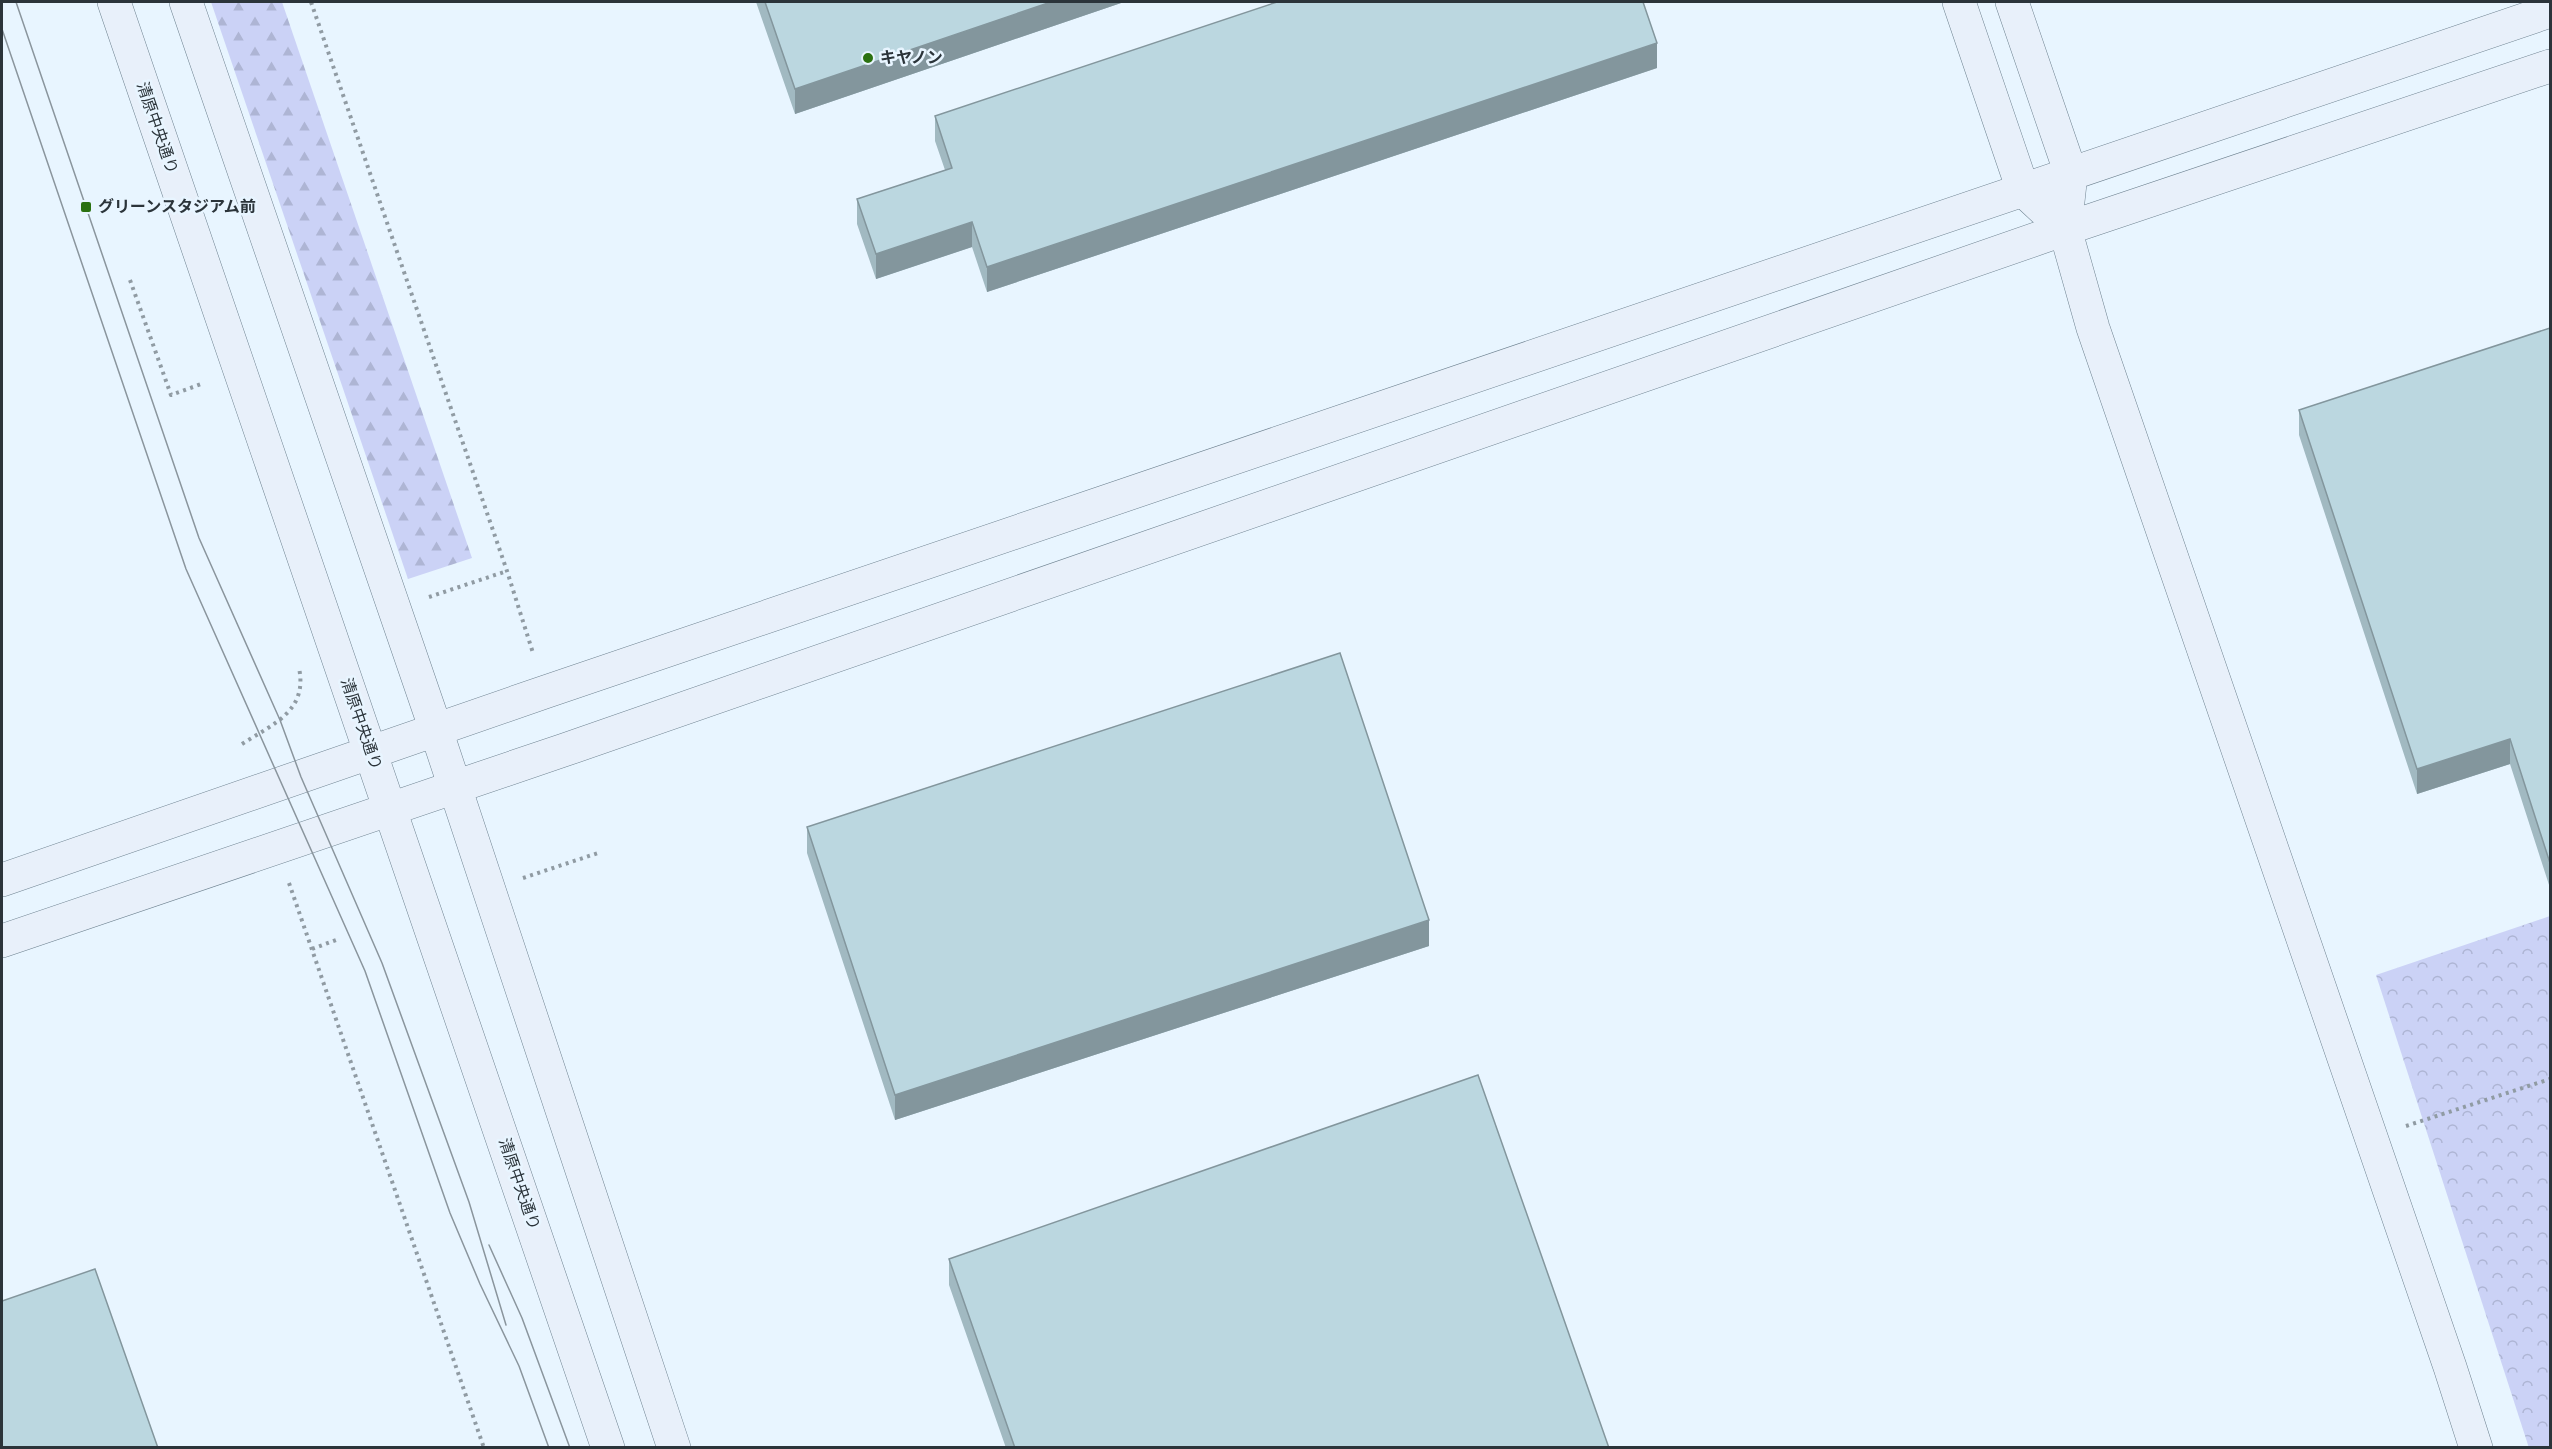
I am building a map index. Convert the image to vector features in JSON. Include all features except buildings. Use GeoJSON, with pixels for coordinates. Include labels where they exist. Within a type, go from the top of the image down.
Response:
{"type":"FeatureCollection","features":[{"type":"Feature","properties":{"kind":"street","name":"清原中央通り"},"geometry":{"type":"LineString","coordinates":[[114,2],[608,1448]]}},
{"type":"Feature","properties":{"kind":"street"},"geometry":{"type":"LineString","coordinates":[[186,2],[436,730],[674,1448]]}},
{"type":"Feature","properties":{"kind":"street"},"geometry":{"type":"LineString","coordinates":[[1959,2],[2023,190],[2065,229]]}},
{"type":"Feature","properties":{"kind":"street"},"geometry":{"type":"LineString","coordinates":[[2012,2],[2071,174],[2065,229],[2097,340],[2476,1448]]}},
{"type":"Feature","properties":{"kind":"street"},"geometry":{"type":"LineString","coordinates":[[2,880],[371,752],[2550,11]]}},
{"type":"Feature","properties":{"kind":"street"},"geometry":{"type":"LineString","coordinates":[[2,941],[454,787],[2065,229],[2550,66]]}},
{"type":"Feature","properties":{"kind":"path"},"geometry":{"type":"LineString","coordinates":[[311,2],[507,571],[532,653]]}},
{"type":"Feature","properties":{"kind":"path"},"geometry":{"type":"LineString","coordinates":[[130,280],[171,394],[208,381]]}},
{"type":"Feature","properties":{"kind":"path"},"geometry":{"type":"LineString","coordinates":[[425,598],[507,571]]}},
{"type":"Feature","properties":{"kind":"path"},"geometry":{"type":"LineString","coordinates":[[242,744],[280,720],[291,709],[300,694],[302,685],[298,662]]}},
{"type":"Feature","properties":{"kind":"path"},"geometry":{"type":"LineString","coordinates":[[520,879],[598,853]]}},
{"type":"Feature","properties":{"kind":"path"},"geometry":{"type":"LineString","coordinates":[[289,882],[483,1448]]}},
{"type":"Feature","properties":{"kind":"path"},"geometry":{"type":"LineString","coordinates":[[312,949],[336,940]]}},
{"type":"Feature","properties":{"kind":"path"},"geometry":{"type":"LineString","coordinates":[[2370,1137],[2550,1079]]}},
{"type":"Feature","properties":{"kind":"green space"},"geometry":{"type":"Polygon","coordinates":[[[211,2],[282,2],[472,558],[408,579],[211,2]]]}},
{"type":"Feature","properties":{"kind":"green space"},"geometry":{"type":"Polygon","coordinates":[[[2550,916],[2550,1447],[2529,1448],[2376,975],[2550,916]]]}},
{"type":"Feature","properties":{"kind":"tram line"},"geometry":{"type":"LineString","coordinates":[[16,2],[199,538],[280,720],[301,777],[382,963],[469,1202],[506,1325]]}},
{"type":"Feature","properties":{"kind":"tram line"},"geometry":{"type":"LineString","coordinates":[[2,29],[186,569],[365,971],[450,1213],[480,1284],[519,1366],[549,1448]]}},
{"type":"Feature","properties":{"kind":"tram line"},"geometry":{"type":"LineString","coordinates":[[489,1245],[522,1318],[570,1448]]}},
{"type":"Feature","properties":{"kind":"place","name":"キヤノン"},"geometry":{"type":"Point","coordinates":[868,58]}},
{"type":"Feature","properties":{"kind":"place","name":"グリーンスタジアム前"},"geometry":{"type":"Point","coordinates":[86,207]}}]}
